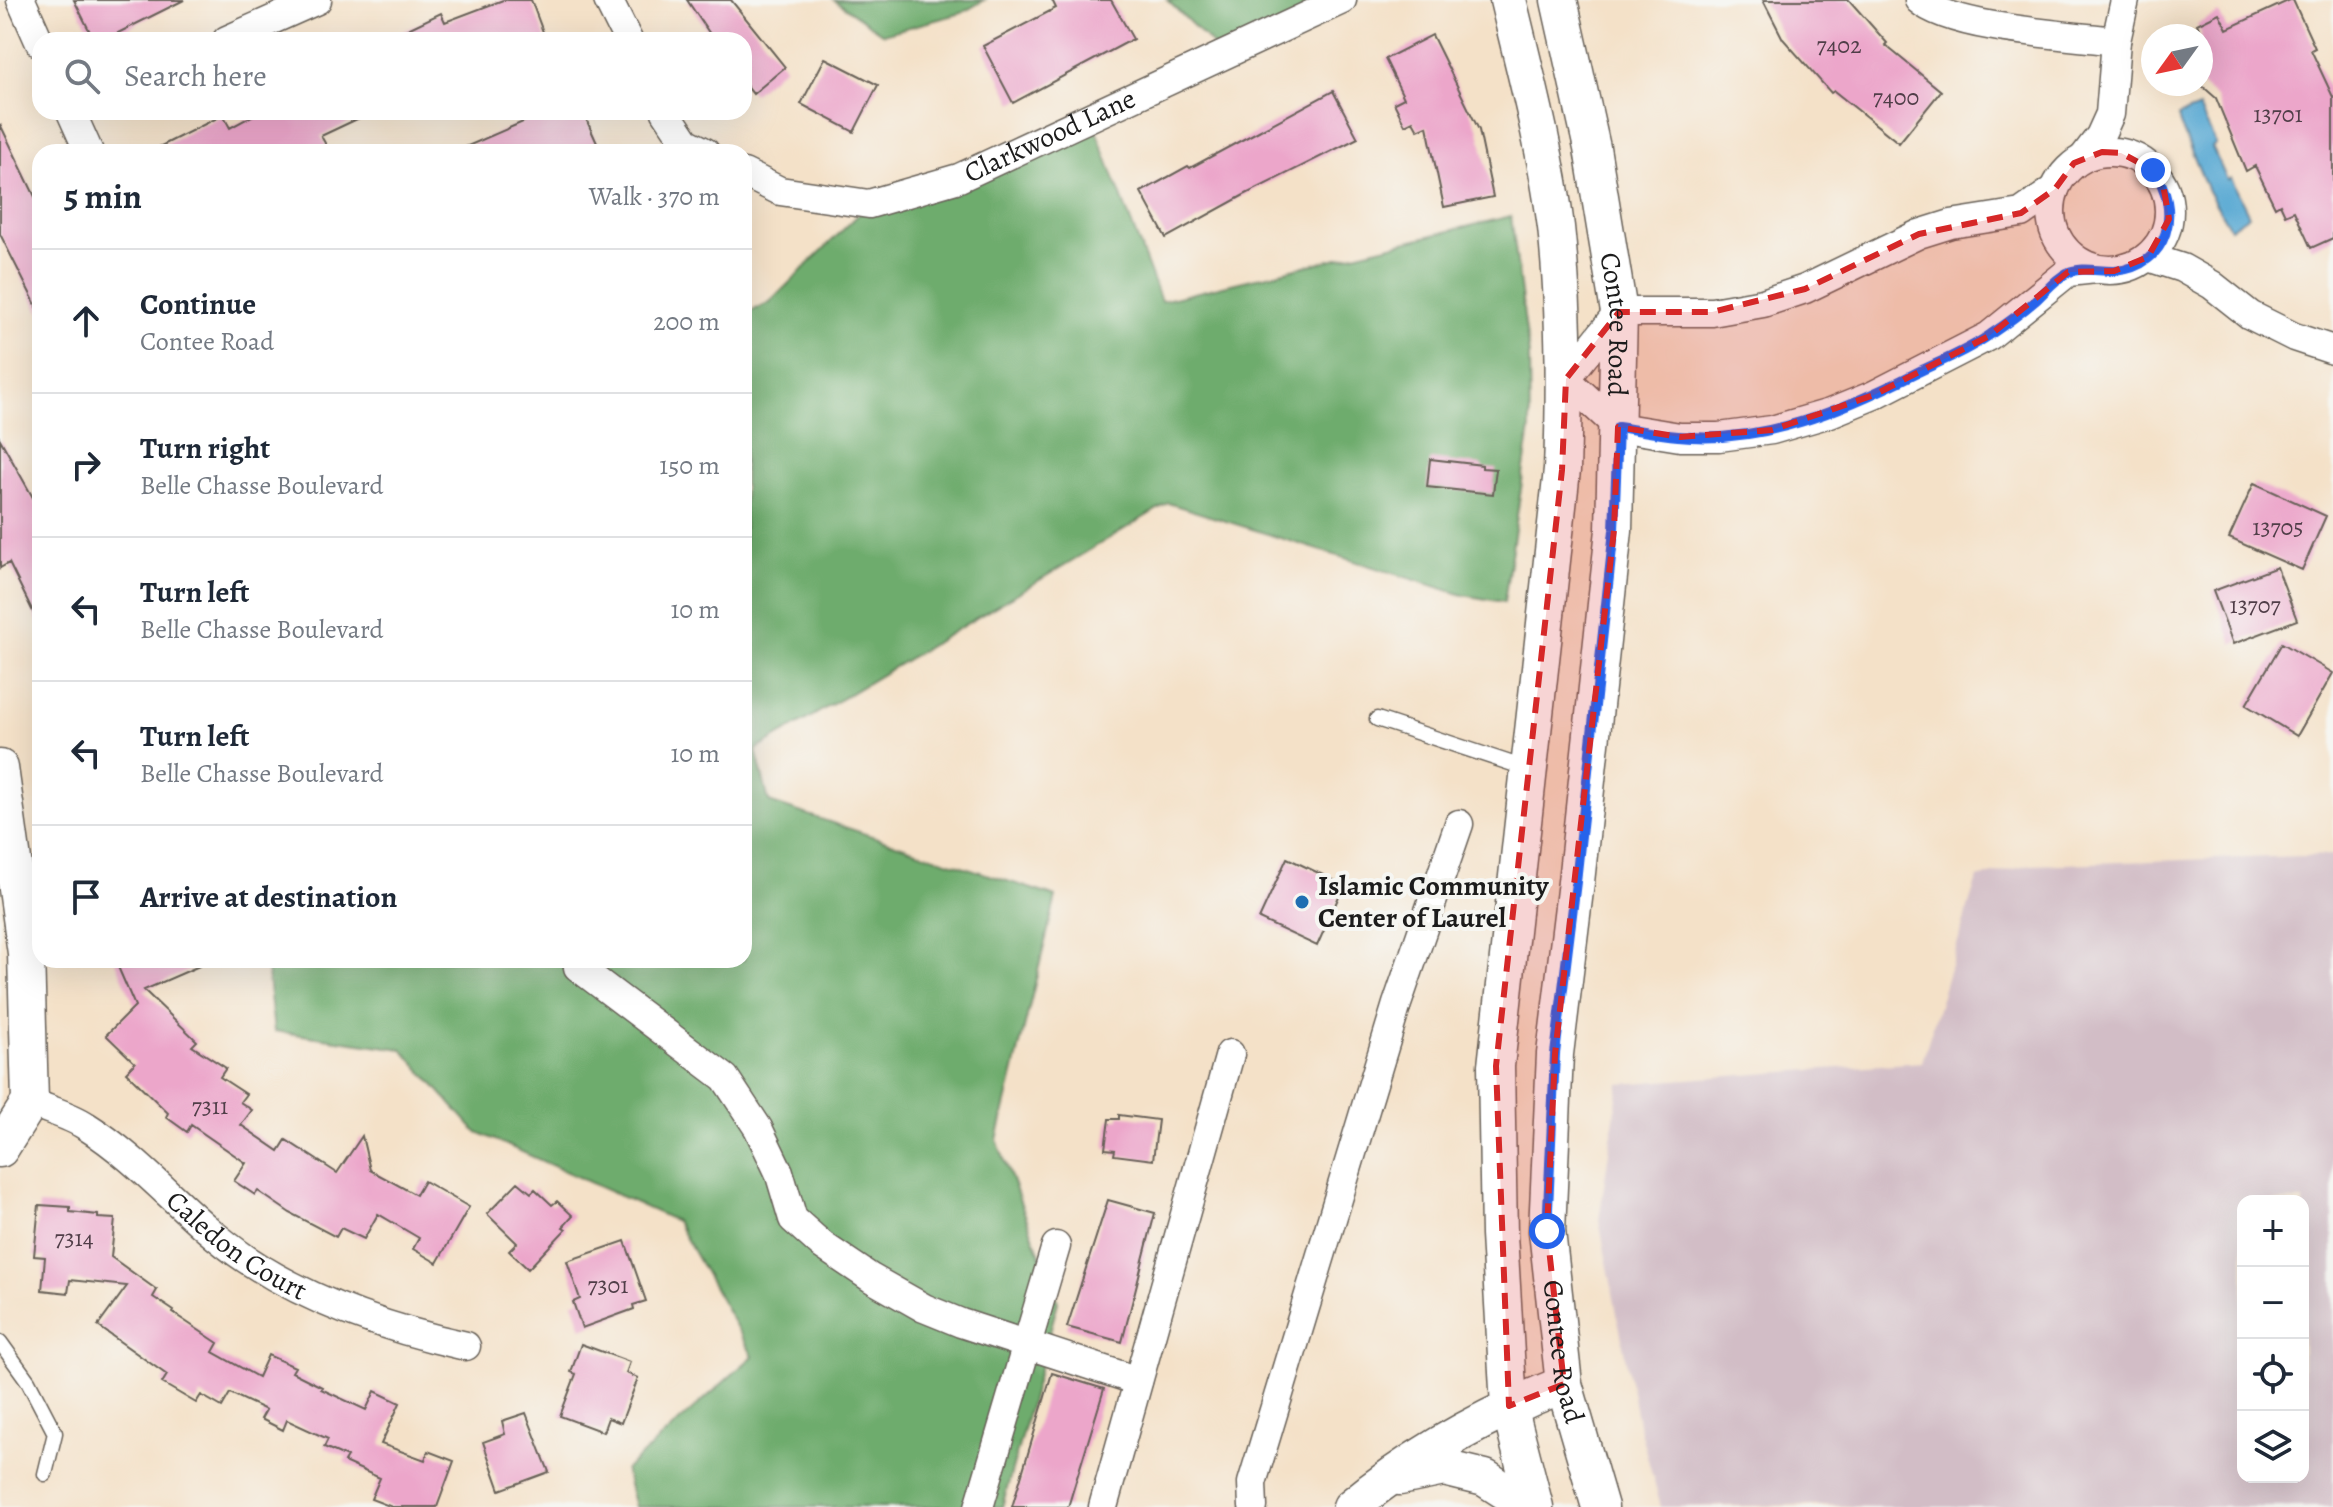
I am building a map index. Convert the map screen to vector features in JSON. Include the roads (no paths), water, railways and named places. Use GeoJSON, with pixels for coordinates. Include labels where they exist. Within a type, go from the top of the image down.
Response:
{"type":"FeatureCollection","features":[{"type":"Feature","properties":{"kind":"street"},"geometry":{"type":"LineString","coordinates":[[21,0],[35,32]]}},
{"type":"Feature","properties":{"kind":"street"},"geometry":{"type":"LineString","coordinates":[[245,32],[317,0]]}},
{"type":"Feature","properties":{"kind":"street"},"geometry":{"type":"LineString","coordinates":[[608,0],[624,32]]}},
{"type":"Feature","properties":{"kind":"street","name":"Clarkwood Lane"},"geometry":{"type":"LineString","coordinates":[[752,177],[780,191],[869,204],[959,178],[1342,0]]}},
{"type":"Feature","properties":{"kind":"street","name":"Contee Road"},"geometry":{"type":"LineString","coordinates":[[1508,0],[1536,115],[1555,223],[1563,296],[1566,379],[1562,470],[1496,1066],[1499,1235],[1509,1406],[1532,1507]]}},
{"type":"Feature","properties":{"kind":"street","name":"Contee Road"},"geometry":{"type":"LineString","coordinates":[[1559,0],[1592,148],[1619,312],[1614,530],[1555,1054],[1547,1231],[1564,1384],[1600,1507]]}},
{"type":"Feature","properties":{"kind":"street"},"geometry":{"type":"LineString","coordinates":[[1919,0],[1929,8],[1964,21],[2116,41]]}},
{"type":"Feature","properties":{"kind":"street"},"geometry":{"type":"LineString","coordinates":[[2096,269],[2077,261],[2062,247],[2053,229],[2050,209],[2055,189],[2065,172],[2084,157],[2100,136],[2110,114],[2116,41],[2125,0]]}},
{"type":"Feature","properties":{"kind":"street"},"geometry":{"type":"LineString","coordinates":[[2055,189],[2021,213],[1951,224],[1919,234],[1805,289],[1763,303],[1712,312],[1619,312],[1566,379],[1618,427],[1680,437],[1719,437],[1772,430],[1830,413],[1874,395],[1989,336],[2068,272],[2114,271],[2132,267],[2156,246],[2169,219],[2169,201],[2163,184],[2153,170],[2139,159],[2128,144],[2121,126],[2114,86]]}},
{"type":"Feature","properties":{"kind":"street"},"geometry":{"type":"LineString","coordinates":[[75,120],[85,144]]}},
{"type":"Feature","properties":{"kind":"street"},"geometry":{"type":"LineString","coordinates":[[671,120],[685,144]]}},
{"type":"Feature","properties":{"kind":"street"},"geometry":{"type":"LineString","coordinates":[[2084,157],[2102,152],[2121,153],[2139,159]]}},
{"type":"Feature","properties":{"kind":"street"},"geometry":{"type":"LineString","coordinates":[[2156,246],[2250,315],[2294,337],[2333,350]]}},
{"type":"Feature","properties":{"kind":"street"},"geometry":{"type":"LineString","coordinates":[[0,768],[26,953],[30,1102],[0,1149]]}},
{"type":"Feature","properties":{"kind":"street"},"geometry":{"type":"LineString","coordinates":[[1253,1507],[1252,1483],[1397,1004],[1459,824]]}},
{"type":"Feature","properties":{"kind":"street"},"geometry":{"type":"LineString","coordinates":[[579,968],[725,1078],[763,1139],[779,1172],[793,1219],[822,1245],[924,1308],[1138,1381]]}},
{"type":"Feature","properties":{"kind":"street"},"geometry":{"type":"LineString","coordinates":[[1103,1507],[1230,1054]]}},
{"type":"Feature","properties":{"kind":"street","name":"Caledon Court"},"geometry":{"type":"LineString","coordinates":[[30,1102],[85,1124],[244,1258],[307,1295],[408,1333],[466,1346]]}},
{"type":"Feature","properties":{"kind":"street"},"geometry":{"type":"LineString","coordinates":[[979,1507],[1056,1246]]}},
{"type":"Feature","properties":{"kind":"street"},"geometry":{"type":"LineString","coordinates":[[1351,1507],[1383,1481],[1439,1444],[1509,1406],[1564,1384]]}},
{"type":"Feature","properties":{"kind":"street"},"geometry":{"type":"LineString","coordinates":[[1383,1481],[1444,1468],[1485,1478],[1532,1507]]}},
{"type":"Feature","properties":{"kind":"lane"},"geometry":{"type":"LineString","coordinates":[[1377,719],[1528,769]]}},
{"type":"Feature","properties":{"kind":"lane"},"geometry":{"type":"LineString","coordinates":[[0,1342],[28,1381],[55,1433],[45,1474]]}},
{"type":"Feature","properties":{"kind":"water"},"geometry":{"type":"Polygon","coordinates":[[[2199,108],[2216,144],[2212,147],[2227,180],[2231,178],[2249,215],[2230,228],[2208,191],[2180,124],[2178,116],[2199,108]]]}},
{"type":"Feature","properties":{"kind":"place","name":"Islamic Community Center of Laurel"},"geometry":{"type":"Point","coordinates":[1302,902]}}]}
